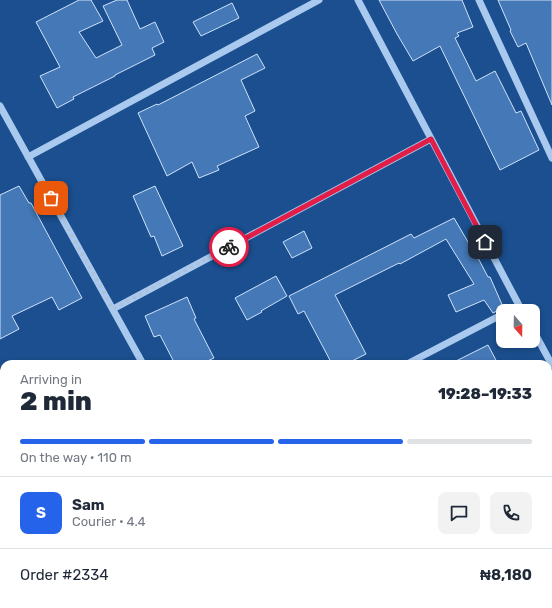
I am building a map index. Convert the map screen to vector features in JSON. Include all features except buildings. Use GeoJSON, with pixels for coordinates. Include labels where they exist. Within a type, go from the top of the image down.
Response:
{"type":"FeatureCollection","features":[{"type":"Feature","properties":{"kind":"street"},"geometry":{"type":"LineString","coordinates":[[28,156],[319,0]]}},
{"type":"Feature","properties":{"kind":"street"},"geometry":{"type":"LineString","coordinates":[[358,0],[519,304]]}},
{"type":"Feature","properties":{"kind":"street"},"geometry":{"type":"LineString","coordinates":[[479,0],[552,158]]}},
{"type":"Feature","properties":{"kind":"street"},"geometry":{"type":"LineString","coordinates":[[0,106],[141,360]]}},
{"type":"Feature","properties":{"kind":"street"},"geometry":{"type":"LineString","coordinates":[[113,309],[431,139]]}},
{"type":"Feature","properties":{"kind":"street"},"geometry":{"type":"LineString","coordinates":[[415,360],[496,318]]}},
{"type":"Feature","properties":{"kind":"street"},"geometry":{"type":"LineString","coordinates":[[540,343],[550,360]]}},
{"type":"Feature","properties":{"kind":"way so far"},"geometry":{"type":"LineString","coordinates":[[51,198],[113,309],[229,247]]}},
{"type":"Feature","properties":{"kind":"route"},"geometry":{"type":"LineString","coordinates":[[229,247],[431,139],[485,242]]}}]}
